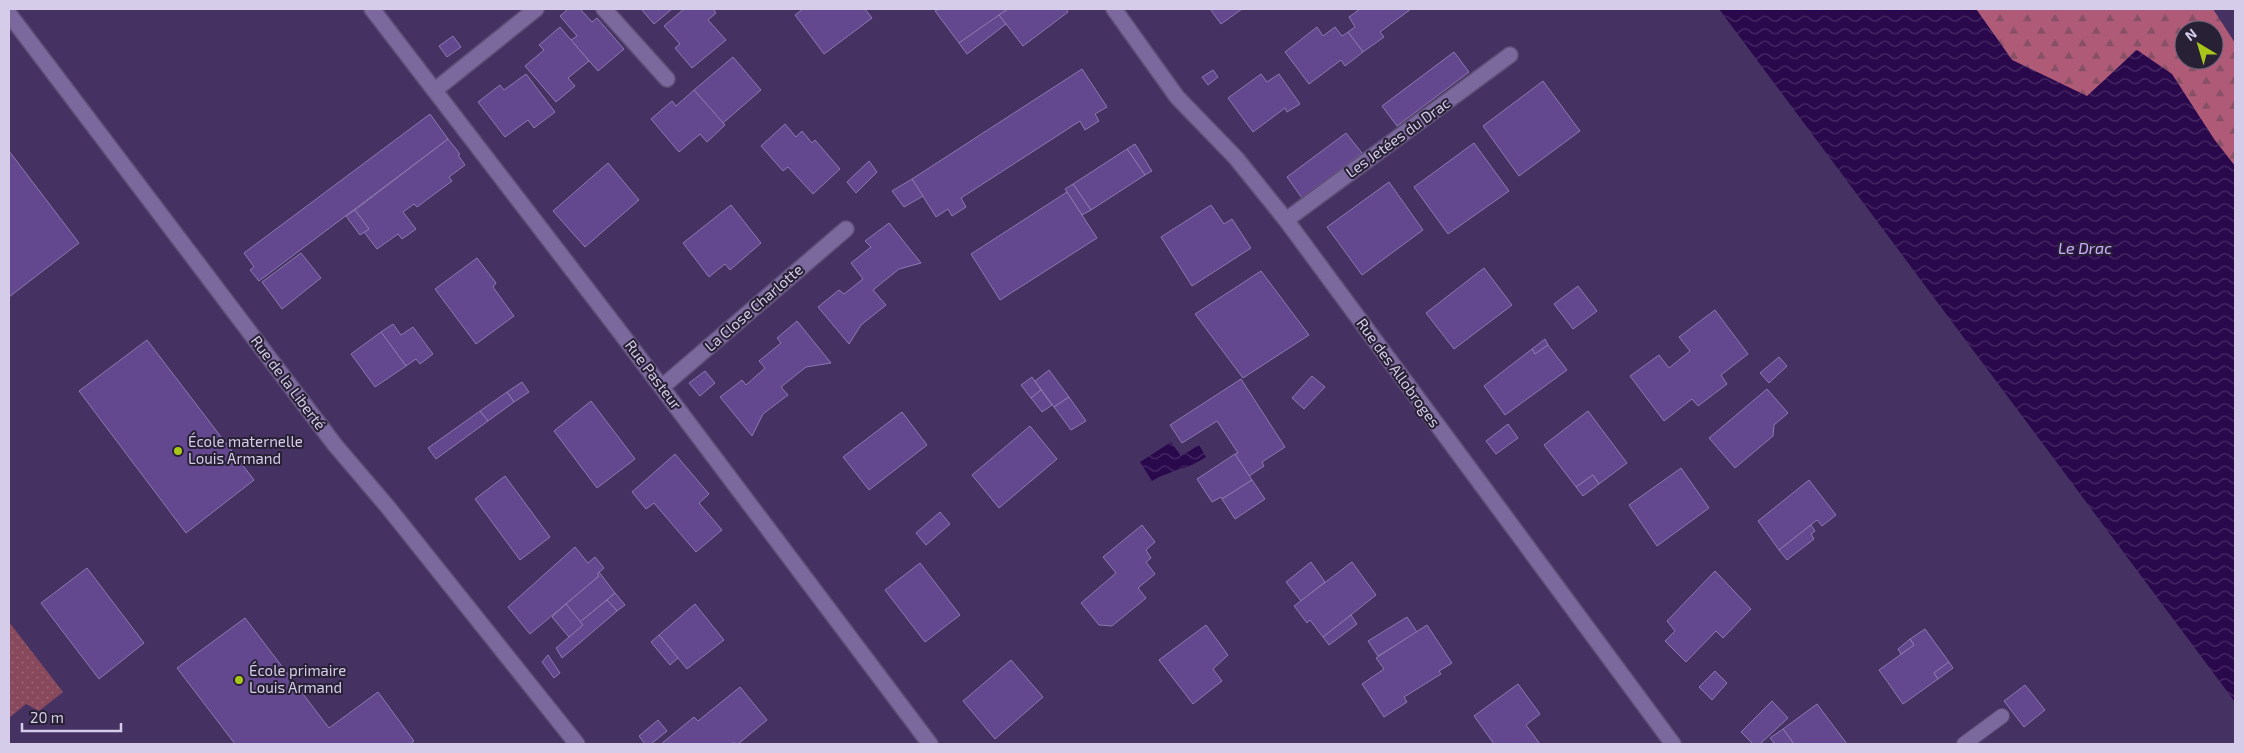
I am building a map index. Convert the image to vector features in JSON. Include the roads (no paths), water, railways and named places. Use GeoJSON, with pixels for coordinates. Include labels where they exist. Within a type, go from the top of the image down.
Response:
{"type":"FeatureCollection","features":[{"type":"Feature","properties":{"kind":"street","name":"Rue Pasteur"},"geometry":{"type":"LineString","coordinates":[[372,9],[662,386],[930,744]]}},
{"type":"Feature","properties":{"kind":"street"},"geometry":{"type":"LineString","coordinates":[[435,90],[536,9]]}},
{"type":"Feature","properties":{"kind":"street"},"geometry":{"type":"LineString","coordinates":[[604,9],[667,79]]}},
{"type":"Feature","properties":{"kind":"street","name":"Rue des Allobroges"},"geometry":{"type":"LineString","coordinates":[[1114,9],[1177,97],[1236,158],[1286,220],[1673,744]]}},
{"type":"Feature","properties":{"kind":"street","name":"Rue de la Liberté"},"geometry":{"type":"LineString","coordinates":[[9,14],[335,445],[387,506],[577,744]]}},
{"type":"Feature","properties":{"kind":"street","name":"Les Jetées du Drac"},"geometry":{"type":"LineString","coordinates":[[1286,220],[1510,55]]}},
{"type":"Feature","properties":{"kind":"street","name":"La Close Charlotte"},"geometry":{"type":"LineString","coordinates":[[662,386],[846,229]]}},
{"type":"Feature","properties":{"kind":"lane"},"geometry":{"type":"LineString","coordinates":[[1964,744],[2002,716]]}},
{"type":"Feature","properties":{"kind":"water","name":"Le Drac"},"geometry":{"type":"Polygon","coordinates":[[[1719,9],[1976,9],[2012,60],[2087,96],[2137,50],[2172,74],[2214,139],[2235,166],[2235,702],[1719,9]]]}},
{"type":"Feature","properties":{"kind":"water"},"geometry":{"type":"Polygon","coordinates":[[[1171,442],[1181,456],[1199,445],[1206,457],[1192,465],[1165,474],[1152,481],[1140,462],[1171,442]]]}},
{"type":"Feature","properties":{"kind":"place","name":"École maternelle Louis Armand"},"geometry":{"type":"Point","coordinates":[178,451]}},
{"type":"Feature","properties":{"kind":"place","name":"École primaire Louis Armand"},"geometry":{"type":"Point","coordinates":[239,680]}}]}
